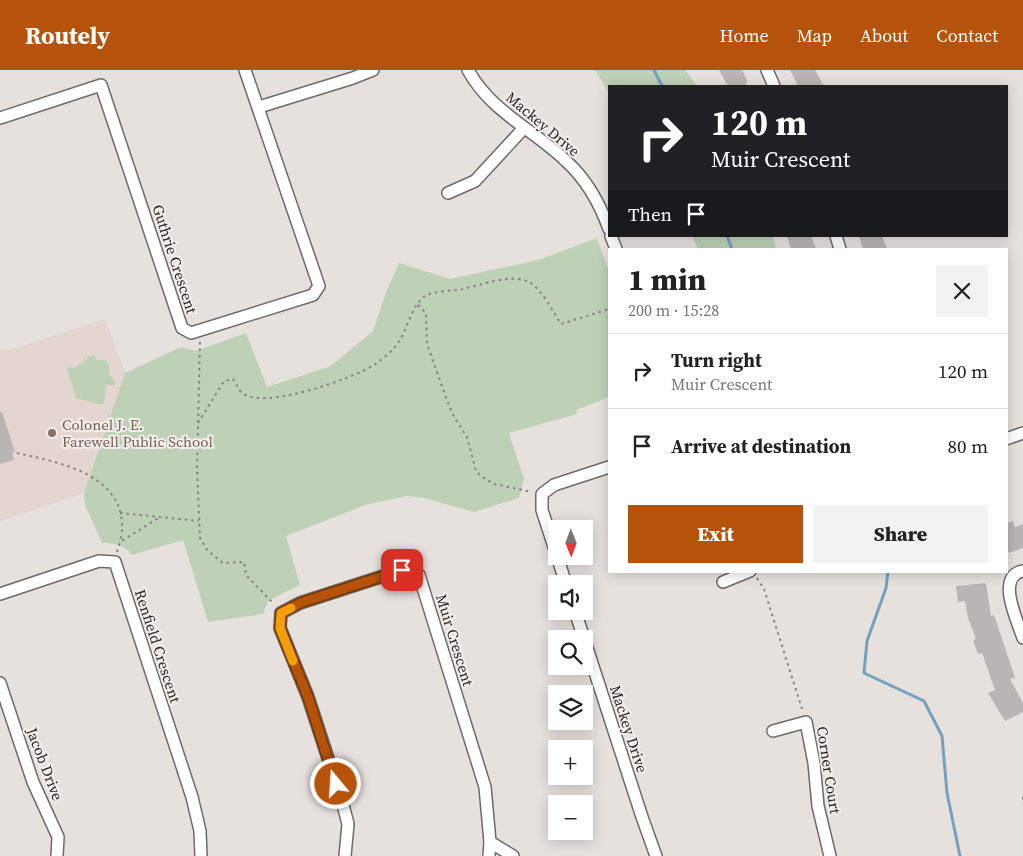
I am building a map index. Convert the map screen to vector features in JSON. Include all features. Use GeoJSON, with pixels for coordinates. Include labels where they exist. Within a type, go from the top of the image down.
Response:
{"type":"FeatureCollection","features":[{"type":"Feature","properties":{"kind":"street","name":"Guthrie Crescent"},"geometry":{"type":"LineString","coordinates":[[0,118],[101,84],[182,328],[191,332],[313,295],[319,286],[245,70]]}},
{"type":"Feature","properties":{"kind":"street"},"geometry":{"type":"LineString","coordinates":[[258,107],[373,70]]}},
{"type":"Feature","properties":{"kind":"street","name":"Mackey Drive"},"geometry":{"type":"LineString","coordinates":[[468,70],[476,85],[499,108],[567,161],[585,183],[608,227]]}},
{"type":"Feature","properties":{"kind":"street"},"geometry":{"type":"LineString","coordinates":[[767,70],[774,85]]}},
{"type":"Feature","properties":{"kind":"street"},"geometry":{"type":"LineString","coordinates":[[448,193],[475,181],[524,128]]}},
{"type":"Feature","properties":{"kind":"street"},"geometry":{"type":"LineString","coordinates":[[1008,438],[1023,433]]}},
{"type":"Feature","properties":{"kind":"street"},"geometry":{"type":"LineString","coordinates":[[548,528],[542,510],[542,494],[554,486],[608,466]]}},
{"type":"Feature","properties":{"kind":"street"},"geometry":{"type":"LineString","coordinates":[[0,594],[99,561],[115,562]]}},
{"type":"Feature","properties":{"kind":"street","name":"Renfield Crescent"},"geometry":{"type":"LineString","coordinates":[[115,562],[192,797],[200,831],[202,856]]}},
{"type":"Feature","properties":{"kind":"street","name":"Muir Crescent"},"geometry":{"type":"LineString","coordinates":[[281,613],[300,603],[402,570],[419,575],[486,787],[490,842],[489,856]]}},
{"type":"Feature","properties":{"kind":"street"},"geometry":{"type":"LineString","coordinates":[[1023,571],[1013,576],[1008,588],[1009,597],[1023,638]]}},
{"type":"Feature","properties":{"kind":"street"},"geometry":{"type":"LineString","coordinates":[[723,582],[753,574]]}},
{"type":"Feature","properties":{"kind":"street"},"geometry":{"type":"LineString","coordinates":[[281,613],[280,628],[308,697],[342,801],[348,824],[345,856]]}},
{"type":"Feature","properties":{"kind":"street","name":"Mackey Drive"},"geometry":{"type":"LineString","coordinates":[[578,620],[656,856]]}},
{"type":"Feature","properties":{"kind":"street","name":"Jacob Drive"},"geometry":{"type":"LineString","coordinates":[[0,683],[33,782],[58,837],[57,856]]}},
{"type":"Feature","properties":{"kind":"street","name":"Corner Court"},"geometry":{"type":"LineString","coordinates":[[773,731],[806,722],[814,763],[818,806],[830,856]]}},
{"type":"Feature","properties":{"kind":"street"},"geometry":{"type":"LineString","coordinates":[[490,842],[513,856]]}},
{"type":"Feature","properties":{"kind":"path"},"geometry":{"type":"LineString","coordinates":[[198,422],[224,380],[233,379],[241,393],[266,398],[296,395],[355,375],[375,365],[396,346],[417,304],[426,295],[460,290],[505,279],[520,280],[530,282],[546,299],[561,324],[608,309]]}},
{"type":"Feature","properties":{"kind":"path"},"geometry":{"type":"LineString","coordinates":[[417,304],[426,313],[427,344],[454,417],[467,437],[476,471],[494,484],[542,494]]}},
{"type":"Feature","properties":{"kind":"path"},"geometry":{"type":"LineString","coordinates":[[200,330],[197,468],[200,538],[207,550],[224,563],[244,562],[246,575],[281,613]]}},
{"type":"Feature","properties":{"kind":"path"},"geometry":{"type":"LineString","coordinates":[[16,453],[66,465],[105,485],[116,500],[123,524],[115,562]]}},
{"type":"Feature","properties":{"kind":"path"},"geometry":{"type":"LineString","coordinates":[[120,513],[199,521]]}},
{"type":"Feature","properties":{"kind":"path"},"geometry":{"type":"LineString","coordinates":[[120,542],[160,517]]}},
{"type":"Feature","properties":{"kind":"path"},"geometry":{"type":"LineString","coordinates":[[753,574],[764,589],[806,722]]}},
{"type":"Feature","properties":{"kind":"path"},"geometry":{"type":"LineString","coordinates":[[1023,797],[1023,804]]}},
{"type":"Feature","properties":{"kind":"shaded area","name":"Colonel J. E. Farewell Public School"},"geometry":{"type":"Polygon","coordinates":[[[105,319],[125,373],[84,493],[0,521],[0,350],[13,349],[105,319]]]}},
{"type":"Feature","properties":{"kind":"green space"},"geometry":{"type":"Polygon","coordinates":[[[595,70],[685,70],[696,85],[608,85],[608,91],[595,70]]]}},
{"type":"Feature","properties":{"kind":"green space"},"geometry":{"type":"Polygon","coordinates":[[[692,237],[773,237],[776,248],[698,248],[692,237]]]}},
{"type":"Feature","properties":{"kind":"green space"},"geometry":{"type":"Polygon","coordinates":[[[597,238],[608,269],[608,397],[576,410],[577,414],[509,433],[524,479],[519,498],[474,512],[424,498],[407,496],[368,504],[286,536],[300,585],[268,601],[263,614],[208,622],[183,540],[132,555],[119,545],[102,543],[85,505],[84,493],[125,373],[181,347],[196,351],[246,333],[267,387],[331,366],[373,331],[386,292],[399,263],[450,279],[538,260],[597,238]]]}},
{"type":"Feature","properties":{"kind":"green space"},"geometry":{"type":"Polygon","coordinates":[[[95,355],[96,360],[106,360],[109,367],[109,375],[114,379],[115,385],[106,385],[104,403],[99,404],[76,398],[67,369],[68,367],[74,368],[87,360],[88,356],[95,355]]]}},
{"type":"Feature","properties":{"kind":"building"},"geometry":{"type":"Polygon","coordinates":[[[719,70],[742,70],[748,82],[745,83],[746,85],[727,85],[719,70]]]}},
{"type":"Feature","properties":{"kind":"building"},"geometry":{"type":"Polygon","coordinates":[[[790,70],[815,70],[823,85],[798,85],[790,70]]]}},
{"type":"Feature","properties":{"kind":"building"},"geometry":{"type":"Polygon","coordinates":[[[787,237],[811,237],[816,248],[791,248],[787,237]]]}},
{"type":"Feature","properties":{"kind":"building"},"geometry":{"type":"Polygon","coordinates":[[[859,237],[882,237],[887,248],[863,248],[859,237]]]}},
{"type":"Feature","properties":{"kind":"building"},"geometry":{"type":"Polygon","coordinates":[[[0,412],[2,412],[15,452],[12,453],[14,460],[0,464],[0,412]]]}},
{"type":"Feature","properties":{"kind":"building"},"geometry":{"type":"Polygon","coordinates":[[[1013,521],[1015,527],[1023,524],[1023,548],[1009,553],[1008,551],[1008,522],[1013,521]]]}},
{"type":"Feature","properties":{"kind":"building"},"geometry":{"type":"Polygon","coordinates":[[[986,583],[991,616],[994,615],[1015,678],[1010,679],[1023,703],[1023,712],[1005,721],[988,693],[995,690],[982,653],[978,654],[973,640],[976,639],[968,618],[965,601],[958,602],[956,586],[986,583]]]}},
{"type":"Feature","properties":{"kind":"waterway"},"geometry":{"type":"LineString","coordinates":[[654,70],[662,85]]}},
{"type":"Feature","properties":{"kind":"waterway"},"geometry":{"type":"LineString","coordinates":[[727,237],[732,248]]}},
{"type":"Feature","properties":{"kind":"waterway"},"geometry":{"type":"LineString","coordinates":[[888,573],[886,588],[867,641],[864,673],[924,701],[942,736],[947,793],[960,856]]}},
{"type":"Feature","properties":{"kind":"slow traffic"},"geometry":{"type":"LineString","coordinates":[[291,608],[281,613],[280,628],[293,661]]}},
{"type":"Feature","properties":{"kind":"place","name":"Colonel J. E. Farewell Public School"},"geometry":{"type":"Point","coordinates":[52,433]}},
{"type":"Feature","properties":{"kind":"route"},"geometry":{"type":"LineString","coordinates":[[336,784],[308,697],[280,628],[281,613],[300,603],[402,570]]}}]}
